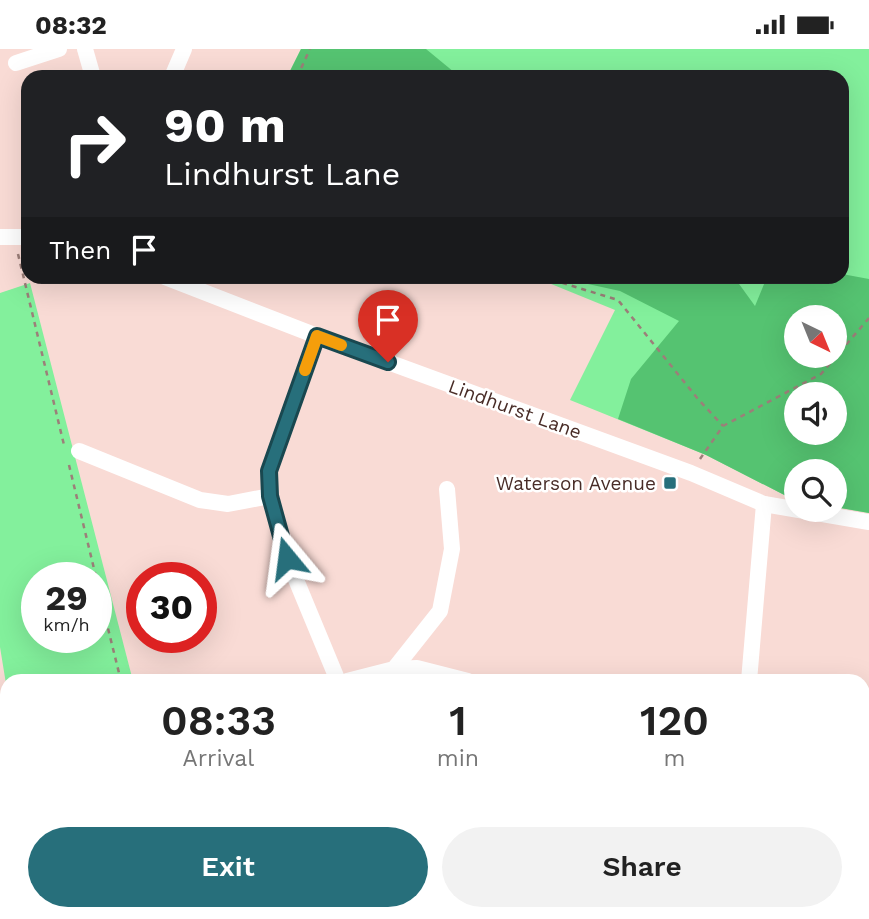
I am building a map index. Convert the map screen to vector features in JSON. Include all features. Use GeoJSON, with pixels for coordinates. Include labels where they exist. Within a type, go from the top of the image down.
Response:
{"type":"FeatureCollection","features":[{"type":"Feature","properties":{"kind":"street"},"geometry":{"type":"LineString","coordinates":[[16,62],[60,49]]}},
{"type":"Feature","properties":{"kind":"street"},"geometry":{"type":"LineString","coordinates":[[85,49],[91,70]]}},
{"type":"Feature","properties":{"kind":"street"},"geometry":{"type":"LineString","coordinates":[[175,70],[184,49]]}},
{"type":"Feature","properties":{"kind":"street","name":"Lindhurst Lane"},"geometry":{"type":"LineString","coordinates":[[183,284],[691,473],[764,504],[869,522]]}},
{"type":"Feature","properties":{"kind":"street"},"geometry":{"type":"LineString","coordinates":[[317,336],[269,471],[270,496],[287,558],[335,674]]}},
{"type":"Feature","properties":{"kind":"street"},"geometry":{"type":"LineString","coordinates":[[70,451],[200,500],[228,505],[270,496]]}},
{"type":"Feature","properties":{"kind":"street"},"geometry":{"type":"LineString","coordinates":[[394,669],[440,611],[452,549],[447,489]]}},
{"type":"Feature","properties":{"kind":"street"},"geometry":{"type":"LineString","coordinates":[[750,674],[764,504]]}},
{"type":"Feature","properties":{"kind":"street"},"geometry":{"type":"LineString","coordinates":[[374,674],[394,669],[417,668],[441,674]]}},
{"type":"Feature","properties":{"kind":"path"},"geometry":{"type":"LineString","coordinates":[[300,70],[310,49]]}},
{"type":"Feature","properties":{"kind":"path"},"geometry":{"type":"LineString","coordinates":[[14,237],[21,264]]}},
{"type":"Feature","properties":{"kind":"path"},"geometry":{"type":"LineString","coordinates":[[26,284],[70,451],[93,562]]}},
{"type":"Feature","properties":{"kind":"path"},"geometry":{"type":"LineString","coordinates":[[565,284],[618,300],[723,426]]}},
{"type":"Feature","properties":{"kind":"path"},"geometry":{"type":"LineString","coordinates":[[691,473],[723,426],[821,374],[869,318]]}},
{"type":"Feature","properties":{"kind":"path"},"geometry":{"type":"LineString","coordinates":[[112,644],[119,674]]}},
{"type":"Feature","properties":{"kind":"green space"},"geometry":{"type":"Polygon","coordinates":[[[301,49],[869,49],[869,513],[847,509],[847,459],[784,459],[784,495],[706,455],[570,400],[615,310],[551,284],[849,284],[849,70],[290,70],[301,49]]]}},
{"type":"Feature","properties":{"kind":"green space"},"geometry":{"type":"Polygon","coordinates":[[[301,49],[426,49],[452,70],[290,70],[301,49]]]}},
{"type":"Feature","properties":{"kind":"green space"},"geometry":{"type":"Polygon","coordinates":[[[849,275],[869,279],[869,513],[847,509],[847,459],[784,459],[784,495],[706,455],[618,419],[631,379],[679,321],[620,291],[588,284],[739,284],[755,306],[764,284],[849,284],[849,275]]]}},
{"type":"Feature","properties":{"kind":"green space"},"geometry":{"type":"Polygon","coordinates":[[[30,284],[102,562],[21,562],[21,653],[112,653],[112,600],[131,674],[4,674],[0,647],[0,293],[30,284]]]}},
{"type":"Feature","properties":{"kind":"slow traffic"},"geometry":{"type":"LineString","coordinates":[[305,370],[317,336],[341,345]]}},
{"type":"Feature","properties":{"kind":"place","name":"Waterson Avenue"},"geometry":{"type":"Point","coordinates":[670,483]}},
{"type":"Feature","properties":{"kind":"route"},"geometry":{"type":"LineString","coordinates":[[287,558],[270,496],[269,471],[317,336],[388,362]]}}]}
